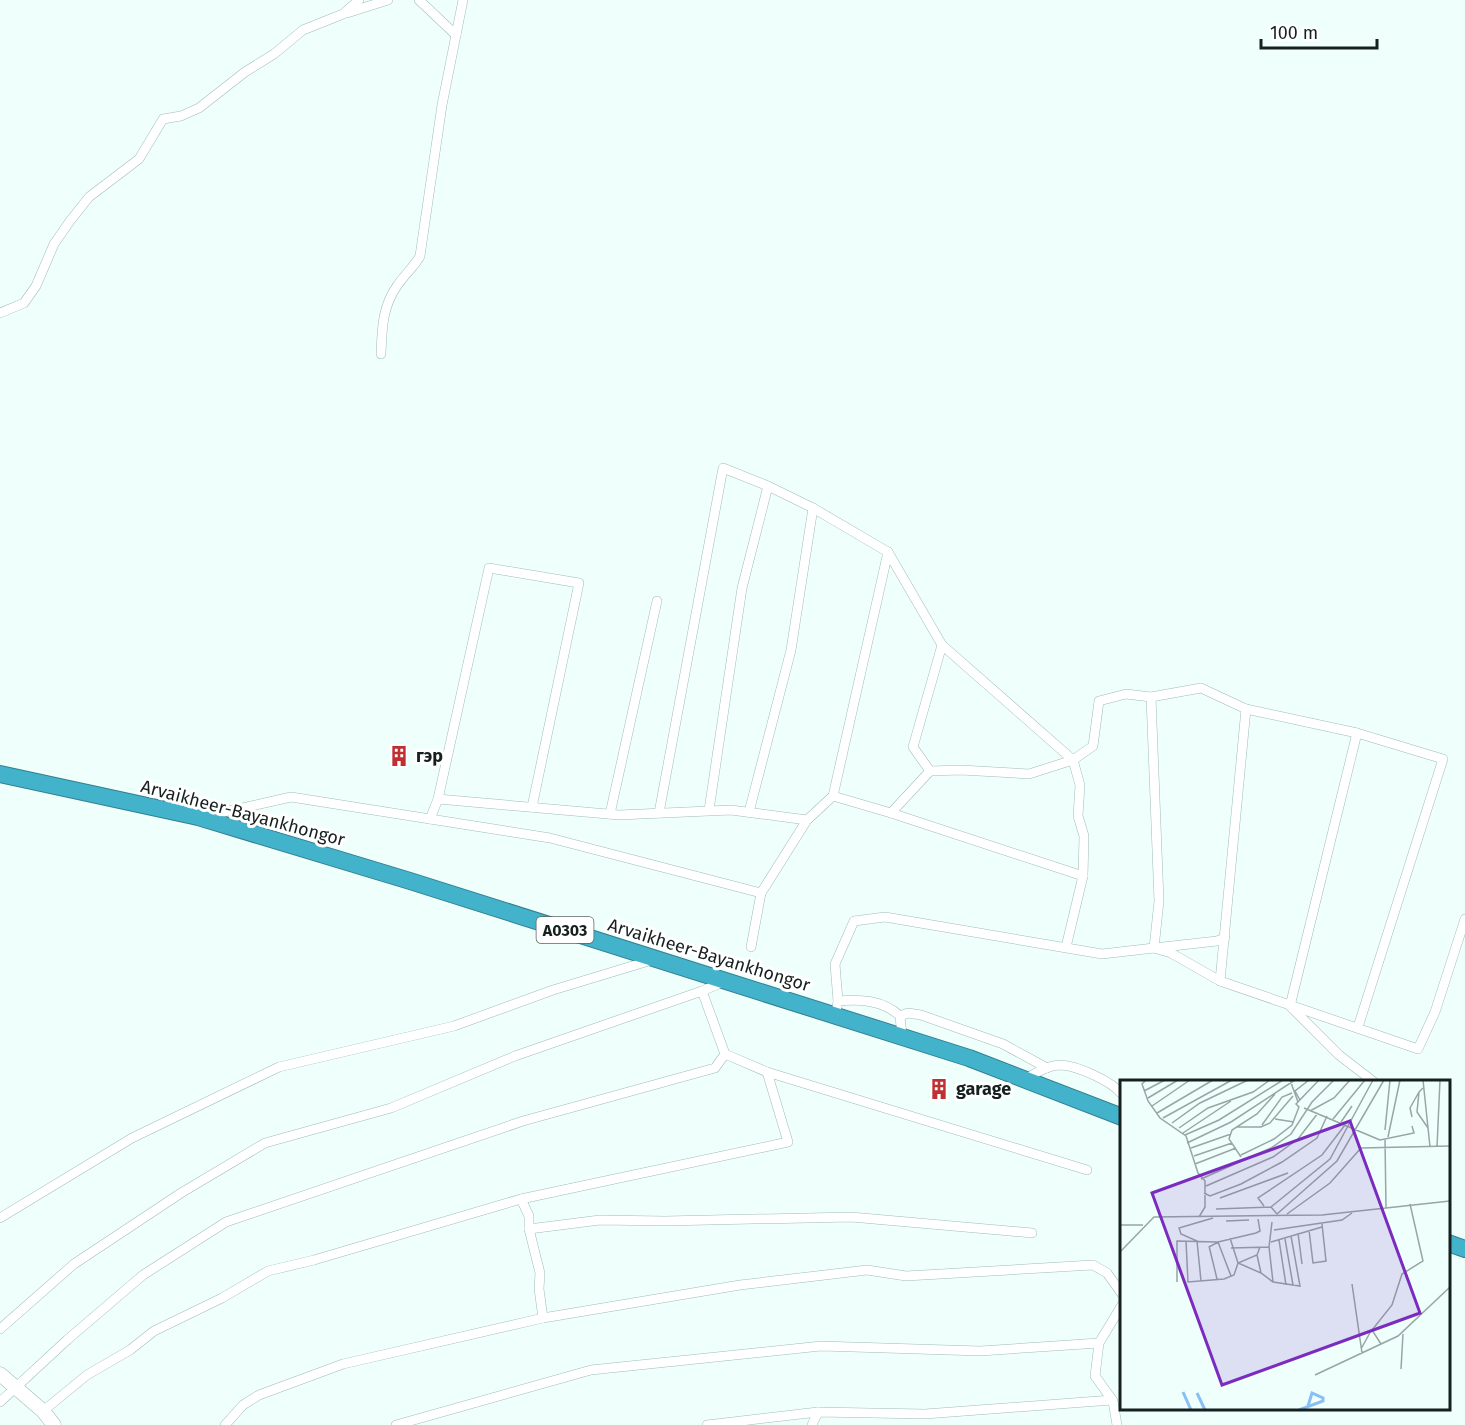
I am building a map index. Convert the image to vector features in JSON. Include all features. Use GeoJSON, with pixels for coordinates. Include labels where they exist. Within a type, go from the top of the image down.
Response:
{"type":"FeatureCollection","features":[{"type":"Feature","properties":{"kind":"highway","name":"Arvaikheer-Bayankhongor"},"geometry":{"type":"LineString","coordinates":[[0,774],[198,817],[399,877],[725,981],[836,1008],[902,1036],[969,1058],[1120,1115]]}},
{"type":"Feature","properties":{"kind":"highway"},"geometry":{"type":"LineString","coordinates":[[1450,1243],[1465,1249]]}},
{"type":"Feature","properties":{"kind":"street"},"geometry":{"type":"LineString","coordinates":[[343,14],[359,0]]}},
{"type":"Feature","properties":{"kind":"street"},"geometry":{"type":"LineString","coordinates":[[0,313],[24,303],[36,286],[54,243],[70,220],[89,197],[139,159],[163,119],[181,116],[199,108],[245,72],[274,54],[303,30],[388,0]]}},
{"type":"Feature","properties":{"kind":"street"},"geometry":{"type":"LineString","coordinates":[[419,0],[456,35]]}},
{"type":"Feature","properties":{"kind":"street"},"geometry":{"type":"LineString","coordinates":[[381,354],[383,316],[388,300],[420,256],[442,105],[462,0]]}},
{"type":"Feature","properties":{"kind":"street"},"geometry":{"type":"LineString","coordinates":[[658,813],[723,468],[768,486],[813,508],[888,552],[942,645],[1073,760],[1080,785],[1078,816],[1084,836],[1083,876],[1066,947]]}},
{"type":"Feature","properties":{"kind":"street"},"geometry":{"type":"LineString","coordinates":[[709,810],[742,588],[768,486]]}},
{"type":"Feature","properties":{"kind":"street"},"geometry":{"type":"LineString","coordinates":[[749,812],[791,650],[813,508]]}},
{"type":"Feature","properties":{"kind":"street"},"geometry":{"type":"LineString","coordinates":[[752,947],[761,892],[807,819],[833,796],[888,552]]}},
{"type":"Feature","properties":{"kind":"street"},"geometry":{"type":"LineString","coordinates":[[430,819],[438,799],[489,568],[579,583],[532,807]]}},
{"type":"Feature","properties":{"kind":"street"},"geometry":{"type":"LineString","coordinates":[[610,814],[657,601]]}},
{"type":"Feature","properties":{"kind":"street"},"geometry":{"type":"LineString","coordinates":[[930,771],[913,747],[942,645]]}},
{"type":"Feature","properties":{"kind":"street"},"geometry":{"type":"LineString","coordinates":[[891,813],[930,771],[961,770],[1029,774],[1073,760],[1093,746],[1098,701],[1126,694],[1151,697],[1201,688],[1246,709],[1358,733],[1443,759],[1358,1027]]}},
{"type":"Feature","properties":{"kind":"street"},"geometry":{"type":"LineString","coordinates":[[1151,697],[1159,901],[1154,948]]}},
{"type":"Feature","properties":{"kind":"street"},"geometry":{"type":"LineString","coordinates":[[1220,981],[1246,709]]}},
{"type":"Feature","properties":{"kind":"street"},"geometry":{"type":"LineString","coordinates":[[1290,1006],[1358,733]]}},
{"type":"Feature","properties":{"kind":"street"},"geometry":{"type":"LineString","coordinates":[[833,796],[1083,876]]}},
{"type":"Feature","properties":{"kind":"street"},"geometry":{"type":"LineString","coordinates":[[198,817],[291,797],[550,838],[761,892]]}},
{"type":"Feature","properties":{"kind":"street"},"geometry":{"type":"LineString","coordinates":[[438,799],[610,814],[731,810],[807,819]]}},
{"type":"Feature","properties":{"kind":"street"},"geometry":{"type":"LineString","coordinates":[[902,1036],[900,1016],[891,1008],[862,999],[836,1008],[835,964],[854,921],[885,917],[1102,954],[1217,941],[1224,938]]}},
{"type":"Feature","properties":{"kind":"street"},"geometry":{"type":"LineString","coordinates":[[1154,948],[1171,953],[1220,981],[1418,1048],[1435,1012],[1465,919]]}},
{"type":"Feature","properties":{"kind":"street"},"geometry":{"type":"LineString","coordinates":[[0,1218],[132,1138],[279,1067],[454,1026],[553,990],[657,959]]}},
{"type":"Feature","properties":{"kind":"street"},"geometry":{"type":"LineString","coordinates":[[0,1329],[74,1264],[181,1193],[265,1143],[392,1108],[526,1053],[725,981]]}},
{"type":"Feature","properties":{"kind":"street"},"geometry":{"type":"LineString","coordinates":[[702,991],[725,1054],[767,1072],[1087,1170]]}},
{"type":"Feature","properties":{"kind":"street"},"geometry":{"type":"LineString","coordinates":[[1290,1006],[1344,1060],[1371,1080]]}},
{"type":"Feature","properties":{"kind":"street"},"geometry":{"type":"LineString","coordinates":[[900,1016],[908,1013],[931,1018],[1003,1044],[1047,1068]]}},
{"type":"Feature","properties":{"kind":"street"},"geometry":{"type":"LineString","coordinates":[[0,1402],[143,1275],[226,1222],[523,1121],[715,1068],[725,1054]]}},
{"type":"Feature","properties":{"kind":"street"},"geometry":{"type":"LineString","coordinates":[[1024,1079],[1047,1068],[1061,1065],[1088,1073],[1115,1086],[1120,1092]]}},
{"type":"Feature","properties":{"kind":"street"},"geometry":{"type":"LineString","coordinates":[[43,1411],[87,1375],[129,1350],[154,1331],[222,1298],[268,1271],[314,1260],[521,1199],[788,1142],[767,1072]]}},
{"type":"Feature","properties":{"kind":"street"},"geometry":{"type":"LineString","coordinates":[[521,1199],[529,1216],[540,1273],[538,1289],[543,1318]]}},
{"type":"Feature","properties":{"kind":"street"},"geometry":{"type":"LineString","coordinates":[[530,1228],[600,1220],[851,1217],[1032,1233]]}},
{"type":"Feature","properties":{"kind":"street"},"geometry":{"type":"LineString","coordinates":[[225,1425],[243,1405],[258,1395],[343,1364],[543,1318],[740,1285],[867,1270],[906,1276],[1093,1265],[1107,1273],[1120,1291]]}},
{"type":"Feature","properties":{"kind":"street"},"geometry":{"type":"LineString","coordinates":[[1117,1425],[1112,1400],[1095,1376],[1099,1342],[1120,1308]]}},
{"type":"Feature","properties":{"kind":"street"},"geometry":{"type":"LineString","coordinates":[[396,1425],[591,1370],[821,1346],[980,1351],[1099,1342]]}},
{"type":"Feature","properties":{"kind":"street"},"geometry":{"type":"LineString","coordinates":[[0,1374],[43,1411],[54,1425]]}},
{"type":"Feature","properties":{"kind":"street"},"geometry":{"type":"LineString","coordinates":[[707,1425],[818,1412],[925,1414],[1112,1400]]}},
{"type":"Feature","properties":{"kind":"street"},"geometry":{"type":"LineString","coordinates":[[812,1425],[818,1412]]}},
{"type":"Feature","properties":{"kind":"place","name":"гэр"},"geometry":{"type":"Point","coordinates":[399,756]}},
{"type":"Feature","properties":{"kind":"place","name":"garage"},"geometry":{"type":"Point","coordinates":[939,1089]}}]}
